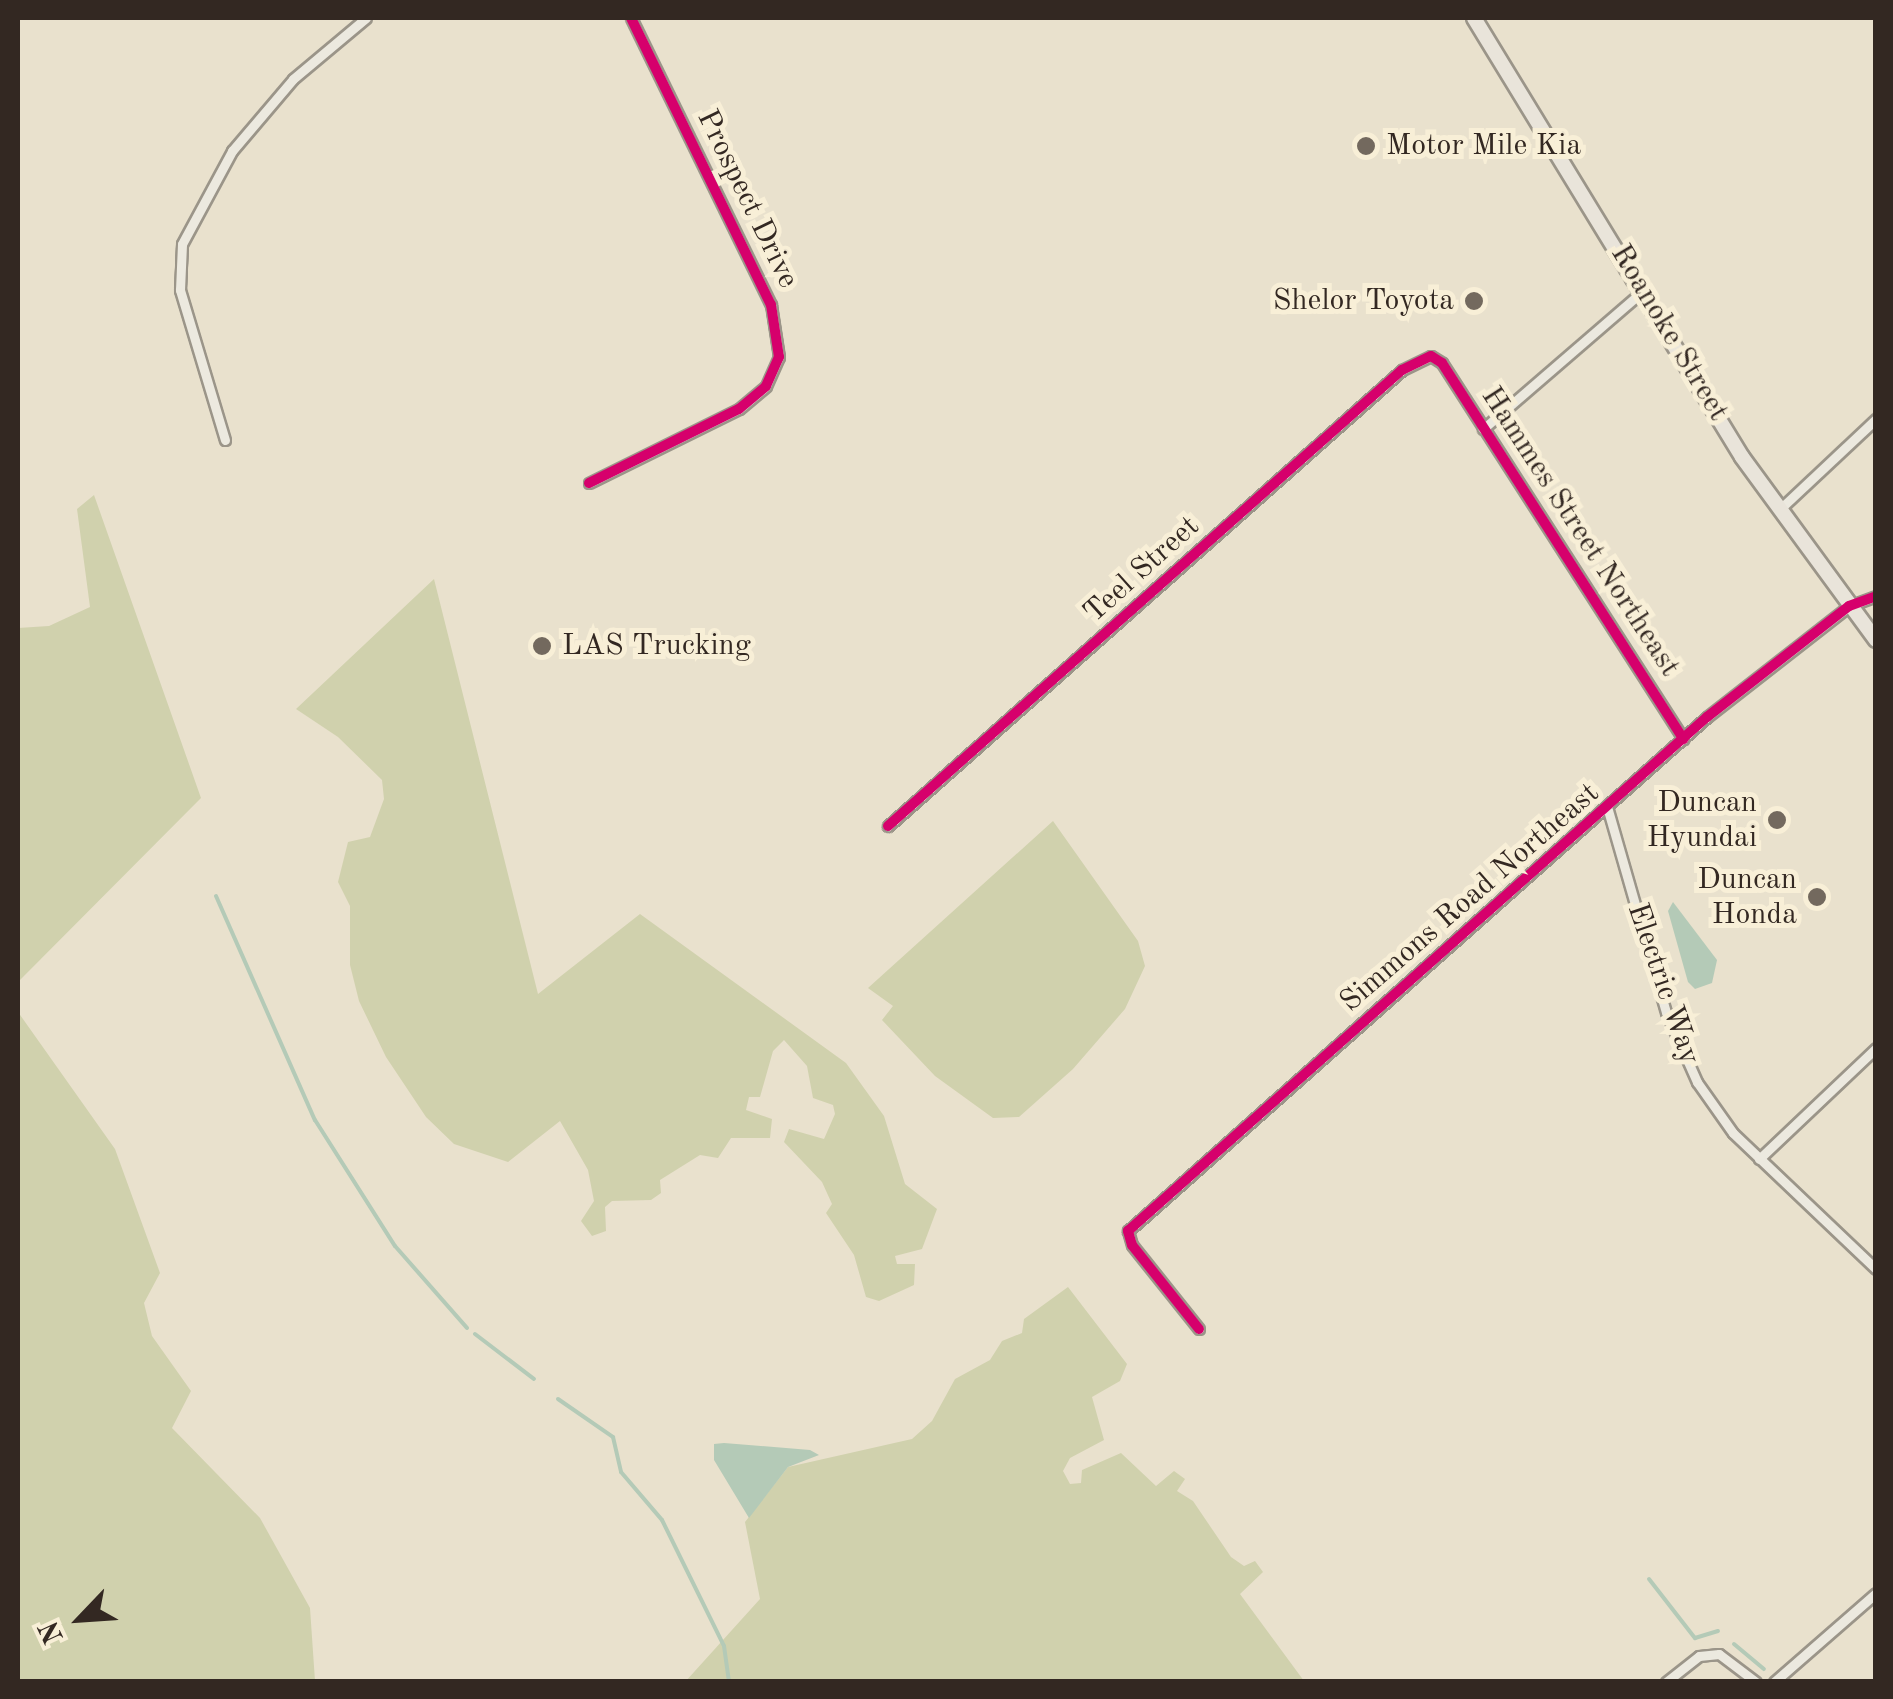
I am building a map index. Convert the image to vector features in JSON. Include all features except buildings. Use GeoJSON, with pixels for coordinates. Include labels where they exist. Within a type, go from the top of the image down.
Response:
{"type":"FeatureCollection","features":[{"type":"Feature","properties":{"kind":"main road","name":"Roanoke Street"},"geometry":{"type":"LineString","coordinates":[[1474,18],[1779,510],[1876,640]]}},
{"type":"Feature","properties":{"kind":"street"},"geometry":{"type":"LineString","coordinates":[[225,440],[180,290],[182,244],[232,151],[293,79],[366,18]]}},
{"type":"Feature","properties":{"kind":"street","name":"Prospect Drive"},"geometry":{"type":"LineString","coordinates":[[590,483],[739,410],[766,386],[779,358],[771,304],[631,18]]}},
{"type":"Feature","properties":{"kind":"street"},"geometry":{"type":"LineString","coordinates":[[1483,430],[1644,291]]}},
{"type":"Feature","properties":{"kind":"street","name":"Hammes Street Northeast"},"geometry":{"type":"LineString","coordinates":[[1431,356],[1683,739]]}},
{"type":"Feature","properties":{"kind":"street","name":"Teel Street"},"geometry":{"type":"LineString","coordinates":[[888,826],[1391,380],[1431,356]]}},
{"type":"Feature","properties":{"kind":"street"},"geometry":{"type":"LineString","coordinates":[[1779,510],[1876,420]]}},
{"type":"Feature","properties":{"kind":"street","name":"Simmons Road Northeast"},"geometry":{"type":"LineString","coordinates":[[1200,1330],[1132,1245],[1128,1231],[1608,810],[1683,739],[1849,606],[1876,596]]}},
{"type":"Feature","properties":{"kind":"street","name":"Electric Way"},"geometry":{"type":"LineString","coordinates":[[1608,810],[1677,1044],[1714,1109],[1759,1159],[1876,1268]]}},
{"type":"Feature","properties":{"kind":"street"},"geometry":{"type":"LineString","coordinates":[[1759,1159],[1876,1048]]}},
{"type":"Feature","properties":{"kind":"street"},"geometry":{"type":"LineString","coordinates":[[1774,1682],[1876,1593]]}},
{"type":"Feature","properties":{"kind":"street"},"geometry":{"type":"LineString","coordinates":[[1666,1682],[1699,1656],[1719,1654],[1756,1682]]}},
{"type":"Feature","properties":{"kind":"shaded area"},"geometry":{"type":"Polygon","coordinates":[[[94,495],[201,798],[18,982],[18,628],[49,626],[90,607],[77,509],[94,495]]]}},
{"type":"Feature","properties":{"kind":"shaded area"},"geometry":{"type":"Polygon","coordinates":[[[434,579],[538,994],[640,914],[846,1063],[884,1116],[905,1184],[937,1209],[922,1249],[895,1256],[897,1264],[915,1264],[914,1285],[879,1301],[866,1297],[854,1255],[826,1213],[832,1204],[822,1182],[784,1142],[789,1129],[824,1139],[835,1114],[833,1105],[813,1098],[807,1066],[784,1040],[773,1051],[760,1097],[749,1097],[746,1110],[772,1119],[770,1138],[731,1138],[718,1158],[700,1155],[660,1180],[661,1193],[651,1200],[612,1201],[605,1207],[606,1231],[592,1236],[581,1221],[594,1201],[588,1170],[560,1121],[508,1162],[454,1144],[426,1117],[386,1057],[359,1001],[350,965],[350,906],[338,882],[348,842],[370,837],[384,799],[382,780],[338,737],[296,709],[434,579]]]}},
{"type":"Feature","properties":{"kind":"shaded area"},"geometry":{"type":"Polygon","coordinates":[[[1053,821],[1138,941],[1145,966],[1125,1009],[1073,1069],[1019,1117],[993,1118],[935,1076],[882,1020],[893,1006],[868,988],[1053,821]]]}},
{"type":"Feature","properties":{"kind":"shaded area"},"geometry":{"type":"Polygon","coordinates":[[[1673,902],[1717,960],[1712,983],[1695,989],[1688,982],[1668,911],[1673,902]]]}},
{"type":"Feature","properties":{"kind":"shaded area"},"geometry":{"type":"Polygon","coordinates":[[[18,1012],[115,1149],[160,1273],[144,1303],[152,1336],[191,1391],[172,1428],[260,1518],[310,1608],[315,1681],[18,1681],[18,1012]]]}},
{"type":"Feature","properties":{"kind":"shaded area"},"geometry":{"type":"Polygon","coordinates":[[[1068,1287],[1127,1364],[1120,1381],[1092,1397],[1104,1440],[1070,1458],[1063,1471],[1070,1484],[1081,1483],[1082,1470],[1121,1453],[1156,1486],[1174,1471],[1185,1479],[1177,1491],[1193,1501],[1231,1557],[1244,1566],[1255,1561],[1263,1572],[1240,1594],[1304,1681],[685,1682],[760,1599],[745,1522],[788,1467],[912,1439],[932,1421],[955,1379],[990,1360],[1002,1341],[1022,1333],[1024,1319],[1068,1287]]]}},
{"type":"Feature","properties":{"kind":"shaded area"},"geometry":{"type":"Polygon","coordinates":[[[714,1444],[810,1450],[819,1455],[788,1467],[749,1518],[714,1460],[714,1444]]]}},
{"type":"Feature","properties":{"kind":"waterway"},"geometry":{"type":"LineString","coordinates":[[216,896],[315,1120],[395,1246],[467,1328]]}},
{"type":"Feature","properties":{"kind":"waterway"},"geometry":{"type":"LineString","coordinates":[[475,1334],[534,1379]]}},
{"type":"Feature","properties":{"kind":"waterway"},"geometry":{"type":"LineString","coordinates":[[558,1399],[613,1437],[621,1472],[662,1520],[724,1646],[729,1682]]}},
{"type":"Feature","properties":{"kind":"waterway"},"geometry":{"type":"LineString","coordinates":[[1649,1579],[1695,1638],[1718,1631]]}},
{"type":"Feature","properties":{"kind":"waterway"},"geometry":{"type":"LineString","coordinates":[[1734,1644],[1764,1669]]}},
{"type":"Feature","properties":{"kind":"cycle path"},"geometry":{"type":"LineString","coordinates":[[589,483],[739,409],[766,386],[779,357],[771,305],[631,18]]}},
{"type":"Feature","properties":{"kind":"cycle path"},"geometry":{"type":"LineString","coordinates":[[888,826],[1402,370],[1431,356],[1442,363],[1683,739]]}},
{"type":"Feature","properties":{"kind":"cycle path"},"geometry":{"type":"LineString","coordinates":[[1199,1329],[1132,1245],[1128,1231],[1707,717],[1849,606],[1876,596]]}},
{"type":"Feature","properties":{"kind":"place","name":"Motor Mile Kia"},"geometry":{"type":"Point","coordinates":[1366,146]}},
{"type":"Feature","properties":{"kind":"place","name":"Shelor Toyota"},"geometry":{"type":"Point","coordinates":[1474,301]}},
{"type":"Feature","properties":{"kind":"place","name":"LAS Trucking"},"geometry":{"type":"Point","coordinates":[542,646]}},
{"type":"Feature","properties":{"kind":"place","name":"Duncan Hyundai"},"geometry":{"type":"Point","coordinates":[1777,820]}},
{"type":"Feature","properties":{"kind":"place","name":"Duncan Honda"},"geometry":{"type":"Point","coordinates":[1817,897]}}]}
